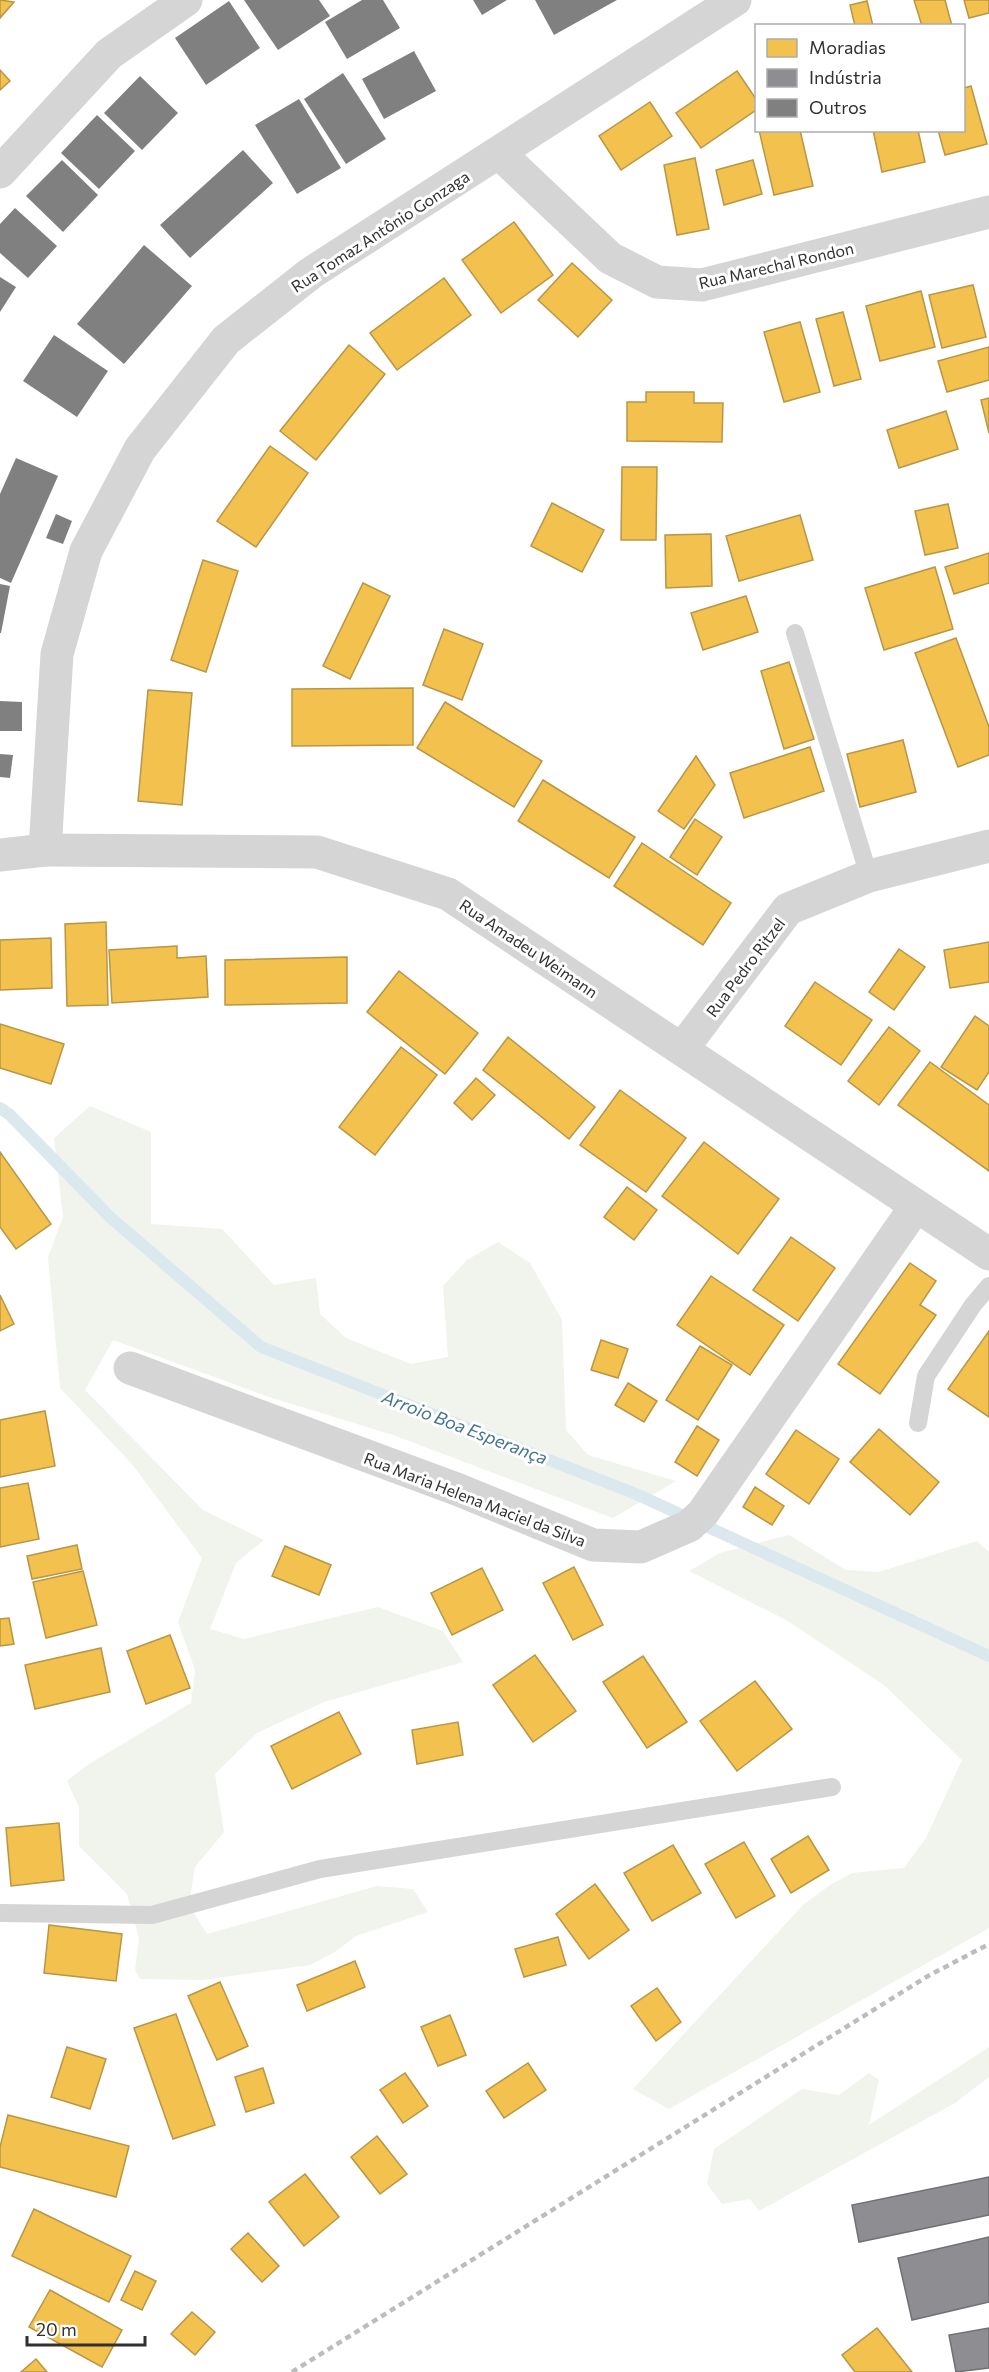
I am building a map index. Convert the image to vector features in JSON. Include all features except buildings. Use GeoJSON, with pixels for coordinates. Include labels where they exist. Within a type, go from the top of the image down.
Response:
{"type":"FeatureCollection","features":[{"type":"Feature","properties":{"kind":"street"},"geometry":{"type":"LineString","coordinates":[[0,172],[109,54],[186,0]]}},
{"type":"Feature","properties":{"kind":"street","name":"Rua Tomaz Antônio Gonzaga"},"geometry":{"type":"LineString","coordinates":[[45,850],[57,654],[86,551],[141,449],[226,340],[311,273],[735,0]]}},
{"type":"Feature","properties":{"kind":"street","name":"Rua Marechal Rondon"},"geometry":{"type":"LineString","coordinates":[[499,153],[610,258],[657,282],[702,285],[989,212]]}},
{"type":"Feature","properties":{"kind":"street","name":"Rua Pedro Ritzel"},"geometry":{"type":"LineString","coordinates":[[682,1049],[788,909],[869,876],[989,846]]}},
{"type":"Feature","properties":{"kind":"street","name":"Rua Amadeu Weimann"},"geometry":{"type":"LineString","coordinates":[[0,855],[45,850],[317,852],[448,894],[989,1254]]}},
{"type":"Feature","properties":{"kind":"street","name":"Rua Maria Helena Maciel da Silva"},"geometry":{"type":"LineString","coordinates":[[130,1368],[459,1490],[593,1545],[641,1547],[696,1520],[916,1206]]}},
{"type":"Feature","properties":{"kind":"lane"},"geometry":{"type":"LineString","coordinates":[[795,633],[869,876]]}},
{"type":"Feature","properties":{"kind":"lane"},"geometry":{"type":"LineString","coordinates":[[918,1423],[926,1376],[973,1305],[989,1286]]}},
{"type":"Feature","properties":{"kind":"lane"},"geometry":{"type":"LineString","coordinates":[[0,1913],[152,1915],[320,1869],[832,1787]]}},
{"type":"Feature","properties":{"kind":"shaded area"},"geometry":{"type":"Polygon","coordinates":[[[90,1106],[151,1132],[151,1224],[222,1229],[274,1285],[316,1278],[320,1314],[346,1338],[411,1364],[448,1357],[443,1286],[467,1260],[498,1242],[530,1263],[562,1320],[566,1430],[588,1455],[676,1481],[613,1518],[393,1435],[266,1396],[113,1340],[85,1390],[203,1510],[264,1540],[236,1563],[210,1629],[244,1639],[378,1607],[443,1631],[463,1662],[324,1702],[257,1733],[215,1774],[224,1832],[195,1867],[189,1905],[207,1934],[377,1886],[413,1889],[428,1912],[356,1936],[335,1952],[310,1965],[203,1980],[140,1979],[135,1970],[139,1938],[127,1894],[79,1846],[79,1807],[67,1781],[86,1766],[191,1703],[195,1670],[178,1622],[202,1558],[132,1464],[60,1388],[48,1257],[63,1217],[54,1138],[90,1106]]]}},
{"type":"Feature","properties":{"kind":"shaded area"},"geometry":{"type":"Polygon","coordinates":[[[789,1535],[846,1570],[879,1572],[977,1541],[989,1552],[989,1928],[669,2109],[633,2089],[804,1904],[830,1885],[852,1873],[904,1868],[926,1838],[962,1760],[884,1685],[788,1621],[689,1571],[720,1553],[789,1535]]]}},
{"type":"Feature","properties":{"kind":"shaded area"},"geometry":{"type":"Polygon","coordinates":[[[989,2047],[989,2077],[955,2103],[759,2211],[750,2199],[722,2204],[707,2184],[714,2149],[802,2089],[839,2095],[869,2073],[879,2080],[869,2125],[989,2047]]]}},
{"type":"Feature","properties":{"kind":"waterway","name":"Arroio Boa Esperança"},"geometry":{"type":"LineString","coordinates":[[0,1108],[10,1115],[110,1217],[261,1347],[636,1494],[989,1656]]}},
{"type":"Feature","properties":{"kind":"railway"},"geometry":{"type":"LineString","coordinates":[[292,2372],[928,1976],[989,1944]]}}]}
